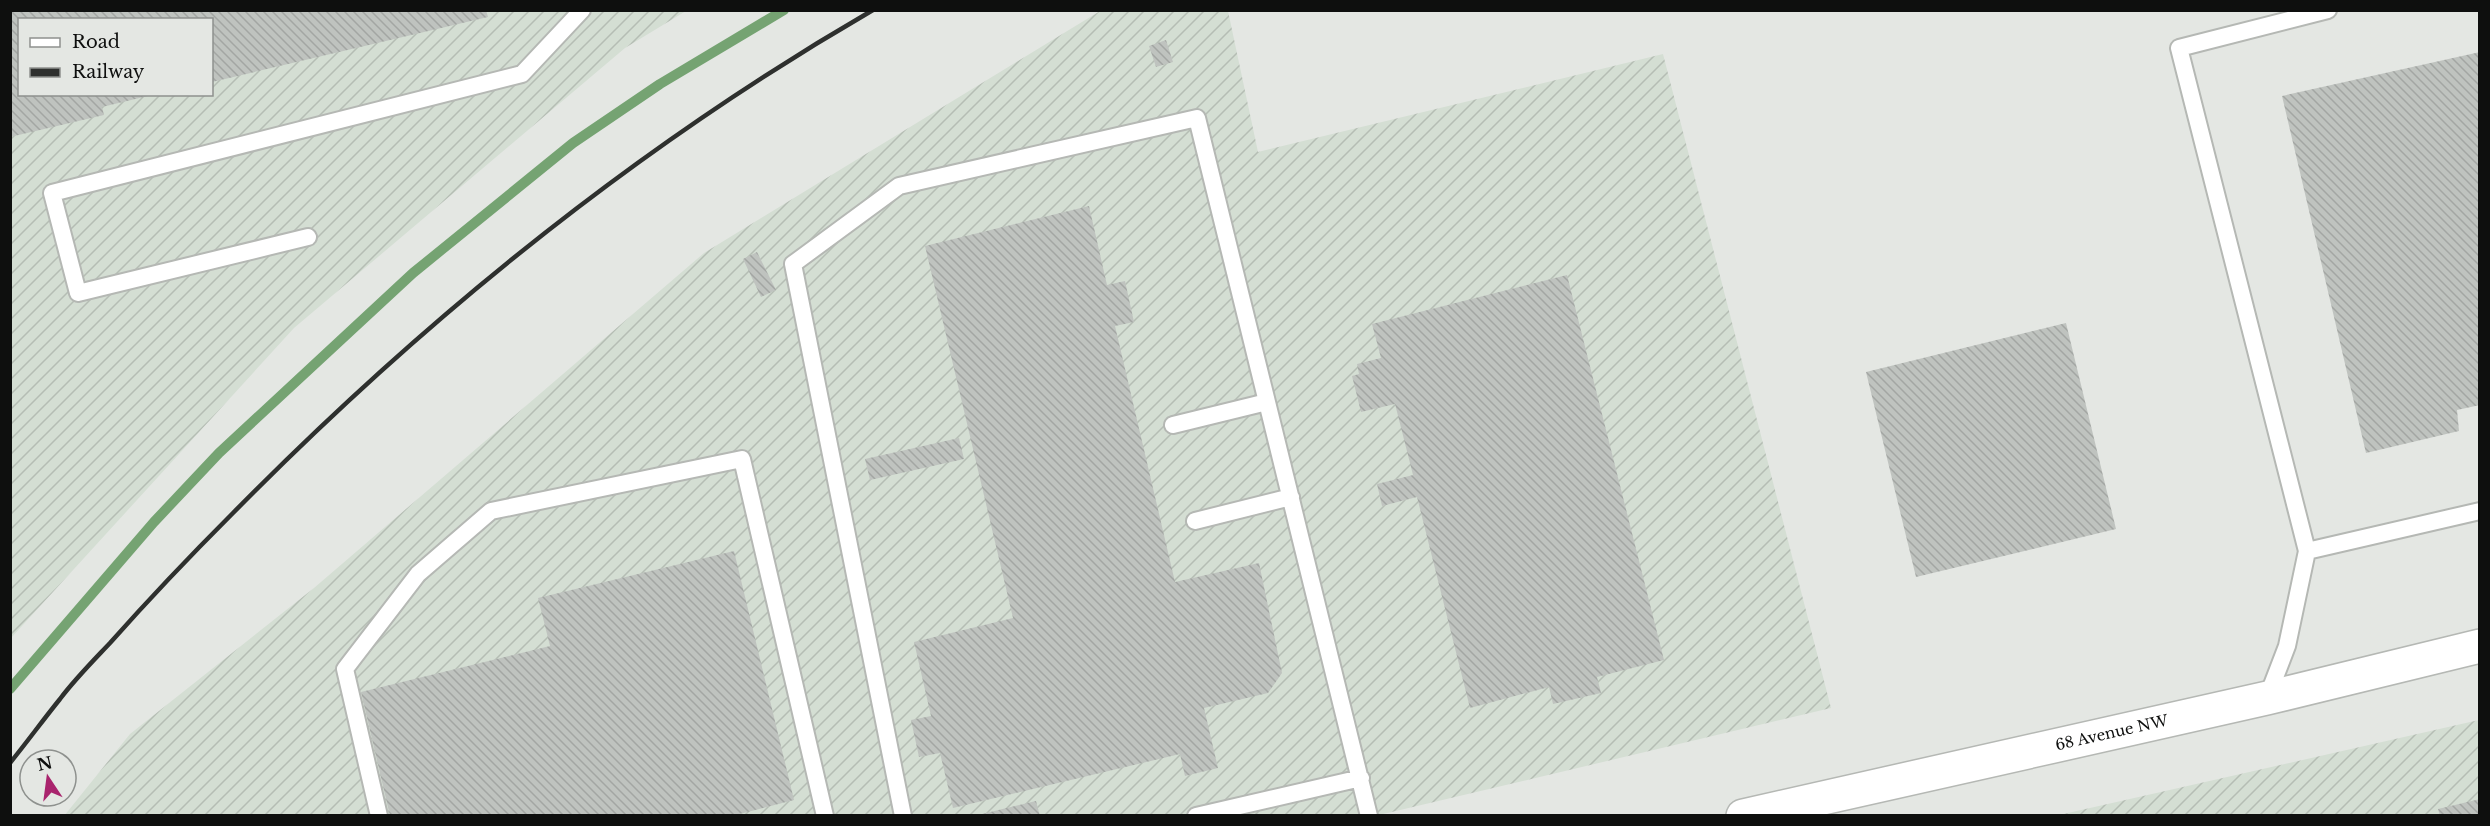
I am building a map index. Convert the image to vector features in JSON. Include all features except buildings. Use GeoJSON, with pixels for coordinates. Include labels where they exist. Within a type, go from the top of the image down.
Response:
{"type":"FeatureCollection","features":[{"type":"Feature","properties":{"kind":"street","name":"68 Avenue NW"},"geometry":{"type":"LineString","coordinates":[[1743,816],[2267,698],[2480,646]]}},
{"type":"Feature","properties":{"kind":"lane"},"geometry":{"type":"LineString","coordinates":[[308,237],[78,292],[52,193],[522,74],[582,10]]}},
{"type":"Feature","properties":{"kind":"lane"},"geometry":{"type":"LineString","coordinates":[[2267,698],[2287,646],[2307,551],[2179,48],[2328,10]]}},
{"type":"Feature","properties":{"kind":"lane"},"geometry":{"type":"LineString","coordinates":[[903,816],[793,264],[899,186],[1197,118],[1370,816]]}},
{"type":"Feature","properties":{"kind":"lane"},"geometry":{"type":"LineString","coordinates":[[1173,425],[1268,402]]}},
{"type":"Feature","properties":{"kind":"lane"},"geometry":{"type":"LineString","coordinates":[[379,816],[345,669],[418,573],[490,511],[742,459],[825,816]]}},
{"type":"Feature","properties":{"kind":"lane"},"geometry":{"type":"LineString","coordinates":[[1196,521],[1291,497]]}},
{"type":"Feature","properties":{"kind":"lane"},"geometry":{"type":"LineString","coordinates":[[2307,551],[2480,511]]}},
{"type":"Feature","properties":{"kind":"lane"},"geometry":{"type":"LineString","coordinates":[[1196,816],[1361,778]]}},
{"type":"Feature","properties":{"kind":"shaded area"},"geometry":{"type":"Polygon","coordinates":[[[11,11],[686,11],[625,48],[294,328],[11,638],[11,11]]]}},
{"type":"Feature","properties":{"kind":"shaded area"},"geometry":{"type":"Polygon","coordinates":[[[1100,11],[1228,11],[1258,152],[1663,54],[1831,708],[1379,815],[64,816],[70,808],[78,808],[78,799],[130,734],[314,588],[704,253],[1100,11]]]}},
{"type":"Feature","properties":{"kind":"shaded area"},"geometry":{"type":"Polygon","coordinates":[[[2479,720],[2479,815],[2059,815],[2479,720]]]}},
{"type":"Feature","properties":{"kind":"waterway"},"geometry":{"type":"LineString","coordinates":[[10,689],[154,522],[219,453],[413,273],[573,143],[660,84],[784,10]]}},
{"type":"Feature","properties":{"kind":"railway"},"geometry":{"type":"LineString","coordinates":[[10,763],[78,677],[155,593],[306,441],[457,304],[536,240],[701,119],[786,63],[873,10]]}}]}
